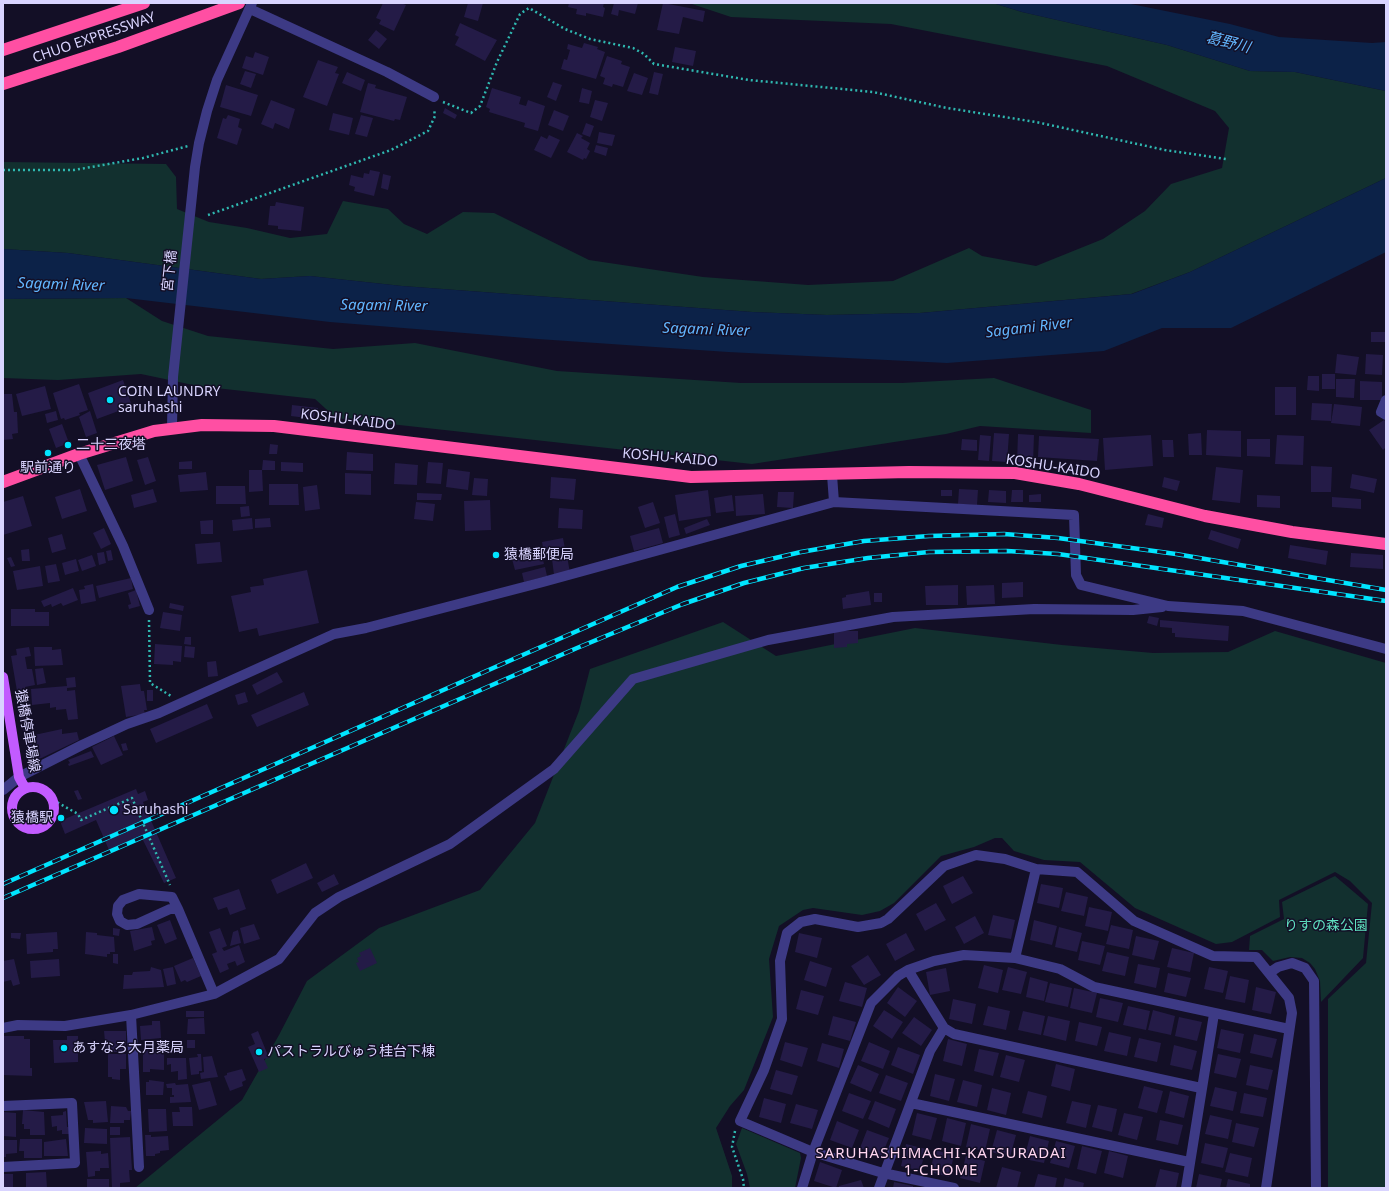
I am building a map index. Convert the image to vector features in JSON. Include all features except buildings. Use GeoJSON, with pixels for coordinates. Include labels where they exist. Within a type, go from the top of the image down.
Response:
{"type":"FeatureCollection","features":[{"type":"Feature","properties":{"kind":"highway","name":"CHUO EXPRESSWAY"},"geometry":{"type":"LineString","coordinates":[[3,50],[144,3]]}},
{"type":"Feature","properties":{"kind":"highway","name":"CHUO EXPRESSWAY"},"geometry":{"type":"LineString","coordinates":[[3,84],[247,5]]}},
{"type":"Feature","properties":{"kind":"highway","name":"KOSHU-KAIDO"},"geometry":{"type":"LineString","coordinates":[[3,482],[79,454],[141,434],[172,427],[229,424],[274,426],[691,477],[832,475],[909,472],[1015,473],[1079,484],[1205,516],[1292,532],[1386,544]]}},
{"type":"Feature","properties":{"kind":"main road","name":"猿橋停車場線"},"geometry":{"type":"LineString","coordinates":[[3,677],[19,778],[25,788]]}},
{"type":"Feature","properties":{"kind":"main road","name":"猿橋停車場線"},"geometry":{"type":"LineString","coordinates":[[36,787],[46,791],[53,800],[54,811],[50,821],[40,828],[30,829],[19,825],[13,816],[11,805],[16,795],[25,788],[36,787]]}},
{"type":"Feature","properties":{"kind":"street"},"geometry":{"type":"LineString","coordinates":[[247,5],[387,72],[434,98]]}},
{"type":"Feature","properties":{"kind":"street","name":"宮下橋"},"geometry":{"type":"LineString","coordinates":[[172,427],[173,377],[194,167],[207,111],[217,80],[247,5]]}},
{"type":"Feature","properties":{"kind":"street"},"geometry":{"type":"LineString","coordinates":[[1386,400],[1381,412],[1386,416]]}},
{"type":"Feature","properties":{"kind":"street"},"geometry":{"type":"LineString","coordinates":[[79,454],[123,546],[149,610]]}},
{"type":"Feature","properties":{"kind":"street"},"geometry":{"type":"LineString","coordinates":[[832,475],[834,502]]}},
{"type":"Feature","properties":{"kind":"street"},"geometry":{"type":"LineString","coordinates":[[3,790],[19,778],[82,745],[127,724],[182,703],[334,634],[366,628],[543,582],[834,502],[1074,515],[1076,526],[1076,575],[1081,585],[1168,606],[1243,611],[1386,649]]}},
{"type":"Feature","properties":{"kind":"street"},"geometry":{"type":"LineString","coordinates":[[3,1028],[18,1024],[65,1026],[131,1015],[214,994],[279,959],[315,913],[339,897],[450,844],[554,769],[633,679],[768,640],[894,617],[1034,609],[1133,610],[1168,606]]}},
{"type":"Feature","properties":{"kind":"street"},"geometry":{"type":"LineString","coordinates":[[954,1188],[883,1173],[813,1152],[740,1121],[764,1070],[782,1019],[780,961],[788,933],[801,922],[815,920],[858,927],[881,923],[888,920],[944,866],[976,855],[1005,859],[1036,870],[1077,872],[1134,921],[1213,956],[1256,957],[1289,998],[1292,1013],[1266,1188]]}},
{"type":"Feature","properties":{"kind":"street"},"geometry":{"type":"LineString","coordinates":[[1015,958],[1036,870]]}},
{"type":"Feature","properties":{"kind":"street"},"geometry":{"type":"LineString","coordinates":[[178,909],[170,909],[137,924],[127,925],[120,921],[117,914],[118,906],[123,900],[139,894],[172,897],[178,909],[214,994]]}},
{"type":"Feature","properties":{"kind":"street"},"geometry":{"type":"LineString","coordinates":[[802,1188],[813,1152],[871,1003],[898,976],[908,970],[964,955],[1015,958],[1060,969],[1094,987],[1289,1029]]}},
{"type":"Feature","properties":{"kind":"street"},"geometry":{"type":"LineString","coordinates":[[1269,973],[1278,966],[1292,963],[1305,968],[1314,981],[1316,1188]]}},
{"type":"Feature","properties":{"kind":"street"},"geometry":{"type":"LineString","coordinates":[[908,970],[944,1028],[954,1034],[1201,1088]]}},
{"type":"Feature","properties":{"kind":"street"},"geometry":{"type":"LineString","coordinates":[[1186,1188],[1214,1014]]}},
{"type":"Feature","properties":{"kind":"street"},"geometry":{"type":"LineString","coordinates":[[131,1015],[139,1168]]}},
{"type":"Feature","properties":{"kind":"street"},"geometry":{"type":"LineString","coordinates":[[879,1188],[883,1173],[930,1052],[944,1028]]}},
{"type":"Feature","properties":{"kind":"street"},"geometry":{"type":"LineString","coordinates":[[3,1106],[72,1103],[75,1163],[3,1167]]}},
{"type":"Feature","properties":{"kind":"street"},"geometry":{"type":"LineString","coordinates":[[911,1103],[1189,1162]]}},
{"type":"Feature","properties":{"kind":"path"},"geometry":{"type":"LineString","coordinates":[[208,215],[390,150],[428,132],[434,116],[434,98],[471,112],[480,106],[497,62],[520,14],[529,8],[565,29],[590,39],[633,48],[644,54],[654,64],[749,80],[873,92],[947,108],[1036,122],[1165,150],[1226,159]]}},
{"type":"Feature","properties":{"kind":"path"},"geometry":{"type":"LineString","coordinates":[[3,170],[74,170],[143,158],[199,143]]}},
{"type":"Feature","properties":{"kind":"path"},"geometry":{"type":"LineString","coordinates":[[149,610],[150,683],[182,703]]}},
{"type":"Feature","properties":{"kind":"path"},"geometry":{"type":"LineString","coordinates":[[53,800],[78,814],[81,820],[132,798],[169,881],[172,897]]}},
{"type":"Feature","properties":{"kind":"path"},"geometry":{"type":"LineString","coordinates":[[740,1121],[735,1132],[732,1147],[743,1179],[744,1188]]}},
{"type":"Feature","properties":{"kind":"green space"},"geometry":{"type":"Polygon","coordinates":[[[689,3],[993,3],[1022,12],[1167,45],[1250,71],[1295,72],[1386,91],[1386,178],[1190,272],[1131,294],[920,313],[827,315],[752,312],[402,286],[310,276],[261,279],[68,253],[3,249],[3,162],[166,164],[176,177],[177,209],[209,222],[247,228],[290,238],[327,234],[343,201],[388,209],[404,224],[427,234],[463,212],[494,213],[589,260],[703,277],[808,285],[893,281],[969,248],[982,256],[1036,266],[1103,239],[1145,211],[1171,184],[1222,168],[1229,128],[1215,111],[1107,66],[891,24],[731,17],[689,3]]]}},
{"type":"Feature","properties":{"kind":"green space"},"geometry":{"type":"Polygon","coordinates":[[[126,298],[162,321],[208,336],[333,349],[415,343],[557,371],[741,383],[902,383],[994,378],[1091,410],[1091,433],[980,426],[946,434],[752,464],[336,418],[315,399],[198,386],[141,374],[58,380],[3,378],[3,299],[126,298]]]}},
{"type":"Feature","properties":{"kind":"green space"},"geometry":{"type":"Polygon","coordinates":[[[723,622],[776,656],[915,628],[1062,645],[1153,653],[1228,652],[1275,631],[1386,663],[1386,1188],[1328,1188],[1328,999],[1366,963],[1372,903],[1350,881],[1335,872],[1279,900],[1280,917],[1232,942],[1216,944],[1135,908],[1080,862],[1044,860],[1014,851],[1002,838],[995,838],[974,847],[941,856],[894,903],[880,911],[862,915],[813,908],[803,910],[779,926],[769,959],[773,1017],[744,1090],[730,1106],[716,1128],[732,1176],[732,1188],[135,1188],[242,1100],[279,1035],[307,981],[379,928],[480,890],[535,823],[579,711],[590,669],[723,622]]]}},
{"type":"Feature","properties":{"kind":"green space","name":"りすの森公園"},"geometry":{"type":"Polygon","coordinates":[[[1335,876],[1368,904],[1363,958],[1321,1002],[1320,981],[1315,969],[1310,963],[1302,958],[1290,957],[1273,961],[1262,950],[1249,950],[1250,936],[1284,919],[1282,902],[1335,876]]]}},
{"type":"Feature","properties":{"kind":"green space"},"geometry":{"type":"Polygon","coordinates":[[[742,1128],[800,1153],[801,1158],[795,1188],[750,1188],[747,1174],[736,1144],[742,1128]]]}},
{"type":"Feature","properties":{"kind":"water","name":"葛野川"},"geometry":{"type":"Polygon","coordinates":[[[993,3],[1126,3],[1230,24],[1279,37],[1372,43],[1386,42],[1386,91],[1295,72],[1250,71],[1167,45],[1022,12],[993,3]]]}},
{"type":"Feature","properties":{"kind":"water","name":"Sagami River"},"geometry":{"type":"Polygon","coordinates":[[[1386,178],[1386,252],[1231,328],[1162,328],[1104,351],[947,363],[728,352],[538,339],[330,322],[126,298],[3,299],[3,249],[68,253],[261,279],[310,276],[402,286],[752,312],[827,315],[920,313],[1132,294],[1190,272],[1386,178]]]}},
{"type":"Feature","properties":{"kind":"railway"},"geometry":{"type":"LineString","coordinates":[[3,884],[677,587],[741,566],[801,552],[864,541],[929,536],[1004,534],[1058,538],[1176,554],[1386,590]]}},
{"type":"Feature","properties":{"kind":"railway"},"geometry":{"type":"LineString","coordinates":[[3,898],[577,648],[683,604],[744,583],[804,568],[868,558],[929,552],[1007,551],[1058,554],[1386,601]]}},
{"type":"Feature","properties":{"kind":"place","name":"COIN LAUNDRY saruhashi"},"geometry":{"type":"Point","coordinates":[110,400]}},
{"type":"Feature","properties":{"kind":"place","name":"二十三夜塔"},"geometry":{"type":"Point","coordinates":[68,445]}},
{"type":"Feature","properties":{"kind":"place","name":"駅前通り"},"geometry":{"type":"Point","coordinates":[48,453]}},
{"type":"Feature","properties":{"kind":"place","name":"猿橋郵便局"},"geometry":{"type":"Point","coordinates":[496,555]}},
{"type":"Feature","properties":{"kind":"place","name":"Saruhashi"},"geometry":{"type":"Point","coordinates":[114,810]}},
{"type":"Feature","properties":{"kind":"place","name":"猿橋駅"},"geometry":{"type":"Point","coordinates":[61,818]}},
{"type":"Feature","properties":{"kind":"place","name":"あすなろ大月薬局"},"geometry":{"type":"Point","coordinates":[64,1048]}},
{"type":"Feature","properties":{"kind":"place","name":"パストラルびゅう桂台下棟"},"geometry":{"type":"Point","coordinates":[259,1052]}},
{"type":"Feature","properties":{"kind":"district","name":"SARUHASHIMACHI-KATSURADAI 1-CHOME"},"geometry":{"type":"Point","coordinates":[941,1162]}}]}
